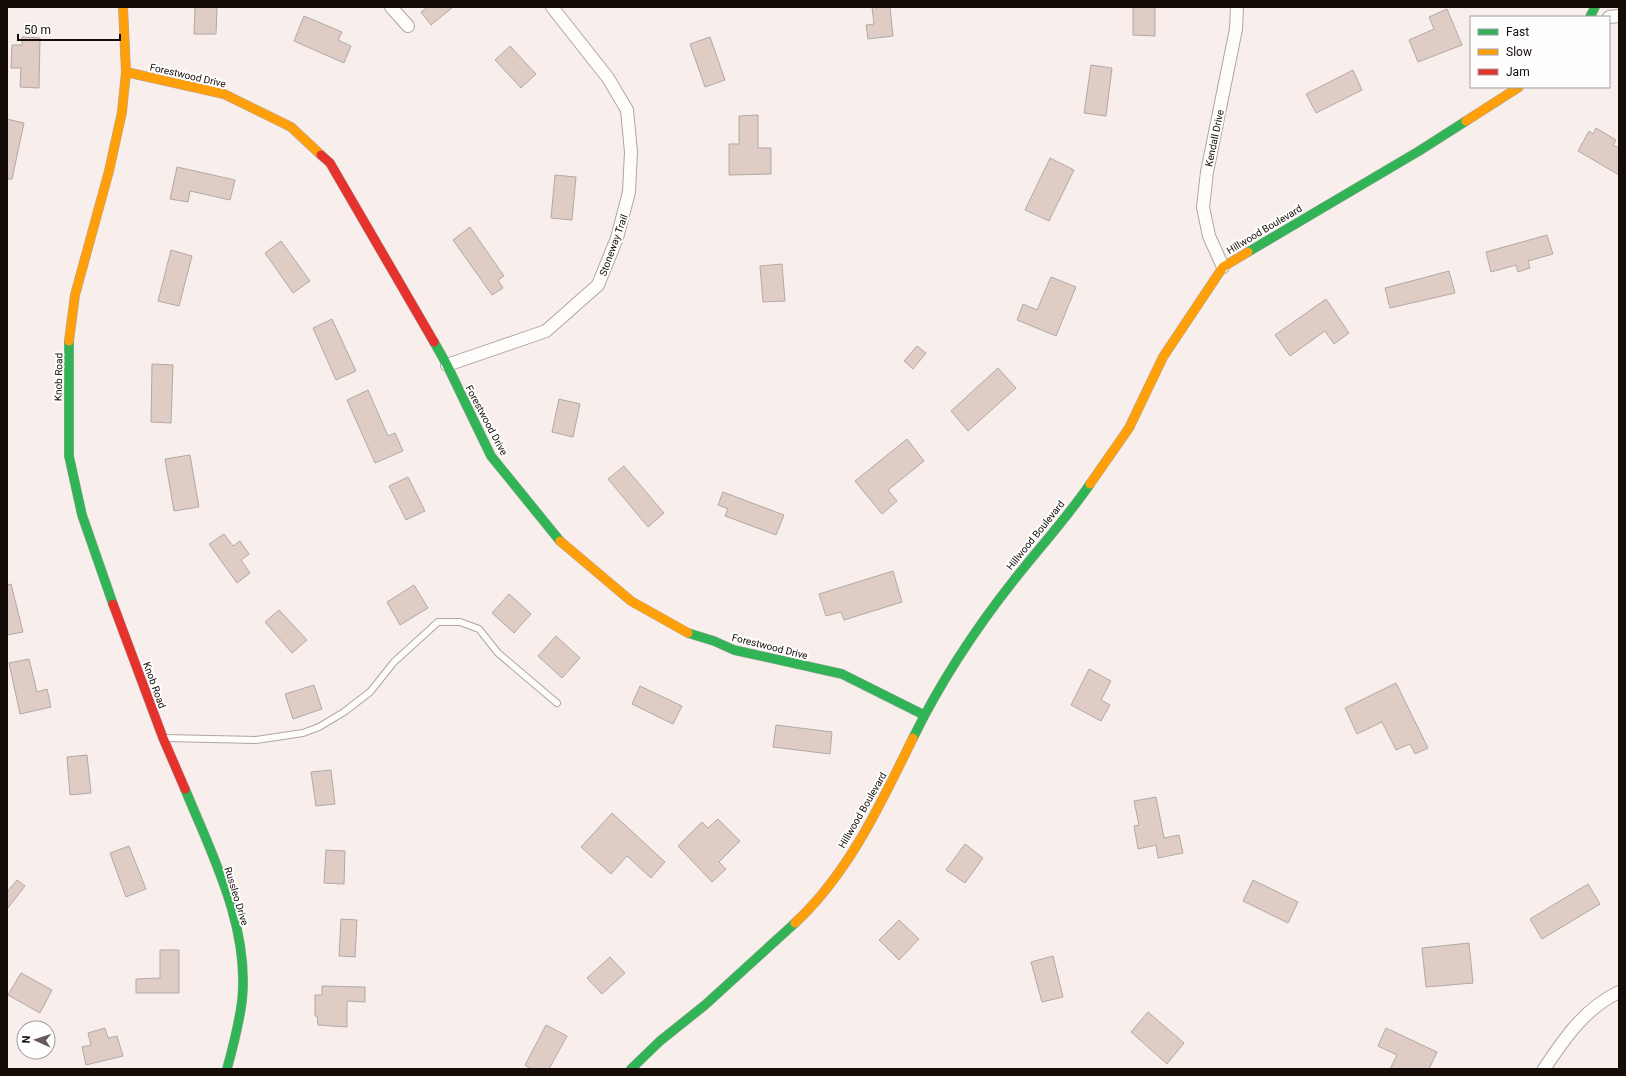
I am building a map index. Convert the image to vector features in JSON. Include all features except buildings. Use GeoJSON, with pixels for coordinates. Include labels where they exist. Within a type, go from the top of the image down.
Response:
{"type":"FeatureCollection","features":[{"type":"Feature","properties":{"kind":"street","name":"Knob Road"},"geometry":{"type":"LineString","coordinates":[[123,7],[126,72],[122,112],[109,170],[75,294],[70,340],[69,456],[82,515],[98,565],[163,738]]}},
{"type":"Feature","properties":{"kind":"street"},"geometry":{"type":"LineString","coordinates":[[391,7],[408,26]]}},
{"type":"Feature","properties":{"kind":"street","name":"Stoneway Trail"},"geometry":{"type":"LineString","coordinates":[[447,365],[546,331],[598,285],[617,238],[626,208],[629,192],[631,152],[627,110],[608,78],[552,7]]}},
{"type":"Feature","properties":{"kind":"street","name":"Kendall Drive"},"geometry":{"type":"LineString","coordinates":[[1223,266],[1209,236],[1203,207],[1206,172],[1236,29],[1237,7]]}},
{"type":"Feature","properties":{"kind":"street"},"geometry":{"type":"LineString","coordinates":[[1590,16],[1595,7]]}},
{"type":"Feature","properties":{"kind":"street","name":"Forestwood Drive"},"geometry":{"type":"LineString","coordinates":[[126,72],[224,94],[291,127],[330,163],[447,365],[491,456],[562,544],[631,601],[690,634],[714,641],[734,650],[842,674],[924,715]]}},
{"type":"Feature","properties":{"kind":"street","name":"Hillwood Boulevard"},"geometry":{"type":"LineString","coordinates":[[632,1069],[660,1041],[710,1000],[804,914],[841,869],[879,807],[924,715],[968,644],[1004,593],[1082,496],[1118,445],[1129,428],[1163,357],[1223,266],[1419,151],[1517,88]]}},
{"type":"Feature","properties":{"kind":"street","name":"Russleo Drive"},"geometry":{"type":"LineString","coordinates":[[163,738],[225,886],[237,931],[242,964],[242,1000],[235,1039],[227,1069]]}},
{"type":"Feature","properties":{"kind":"street"},"geometry":{"type":"LineString","coordinates":[[1544,1069],[1572,1029],[1609,997],[1619,992]]}},
{"type":"Feature","properties":{"kind":"lane"},"geometry":{"type":"LineString","coordinates":[[163,738],[256,740],[303,733],[319,727],[344,712],[370,692],[394,662],[438,622],[460,622],[479,629],[498,653],[557,703]]}},
{"type":"Feature","properties":{"kind":"traffic: fast"},"geometry":{"type":"LineString","coordinates":[[1590,16],[1595,7]]}},
{"type":"Feature","properties":{"kind":"traffic: fast"},"geometry":{"type":"LineString","coordinates":[[1248,252],[1419,151],[1466,121]]}},
{"type":"Feature","properties":{"kind":"traffic: fast"},"geometry":{"type":"LineString","coordinates":[[69,341],[69,456],[82,515],[113,604]]}},
{"type":"Feature","properties":{"kind":"traffic: fast"},"geometry":{"type":"LineString","coordinates":[[434,342],[447,365],[491,456],[560,541]]}},
{"type":"Feature","properties":{"kind":"traffic: fast"},"geometry":{"type":"LineString","coordinates":[[913,738],[947,676],[972,637],[1000,598],[1072,509],[1090,484]]}},
{"type":"Feature","properties":{"kind":"traffic: fast"},"geometry":{"type":"LineString","coordinates":[[688,633],[714,641],[734,650],[842,674],[924,715]]}},
{"type":"Feature","properties":{"kind":"traffic: fast"},"geometry":{"type":"LineString","coordinates":[[185,789],[227,892],[235,919],[240,946],[243,973],[242,1001],[238,1027],[227,1069]]}},
{"type":"Feature","properties":{"kind":"traffic: fast"},"geometry":{"type":"LineString","coordinates":[[631,1069],[660,1041],[705,1005],[795,923]]}},
{"type":"Feature","properties":{"kind":"traffic: slow"},"geometry":{"type":"LineString","coordinates":[[69,341],[75,295],[109,171],[122,112],[126,72],[123,7]]}},
{"type":"Feature","properties":{"kind":"traffic: slow"},"geometry":{"type":"LineString","coordinates":[[126,72],[224,94],[291,127],[321,155]]}},
{"type":"Feature","properties":{"kind":"traffic: slow"},"geometry":{"type":"LineString","coordinates":[[1466,121],[1517,88]]}},
{"type":"Feature","properties":{"kind":"traffic: slow"},"geometry":{"type":"LineString","coordinates":[[1090,484],[1129,428],[1163,357],[1223,267],[1248,252]]}},
{"type":"Feature","properties":{"kind":"traffic: slow"},"geometry":{"type":"LineString","coordinates":[[560,541],[631,601],[688,633]]}},
{"type":"Feature","properties":{"kind":"traffic: slow"},"geometry":{"type":"LineString","coordinates":[[795,923],[832,882],[848,860],[876,812],[913,738]]}},
{"type":"Feature","properties":{"kind":"traffic: jam"},"geometry":{"type":"LineString","coordinates":[[321,155],[330,163],[434,342]]}},
{"type":"Feature","properties":{"kind":"traffic: jam"},"geometry":{"type":"LineString","coordinates":[[113,604],[163,738],[185,789]]}}]}
